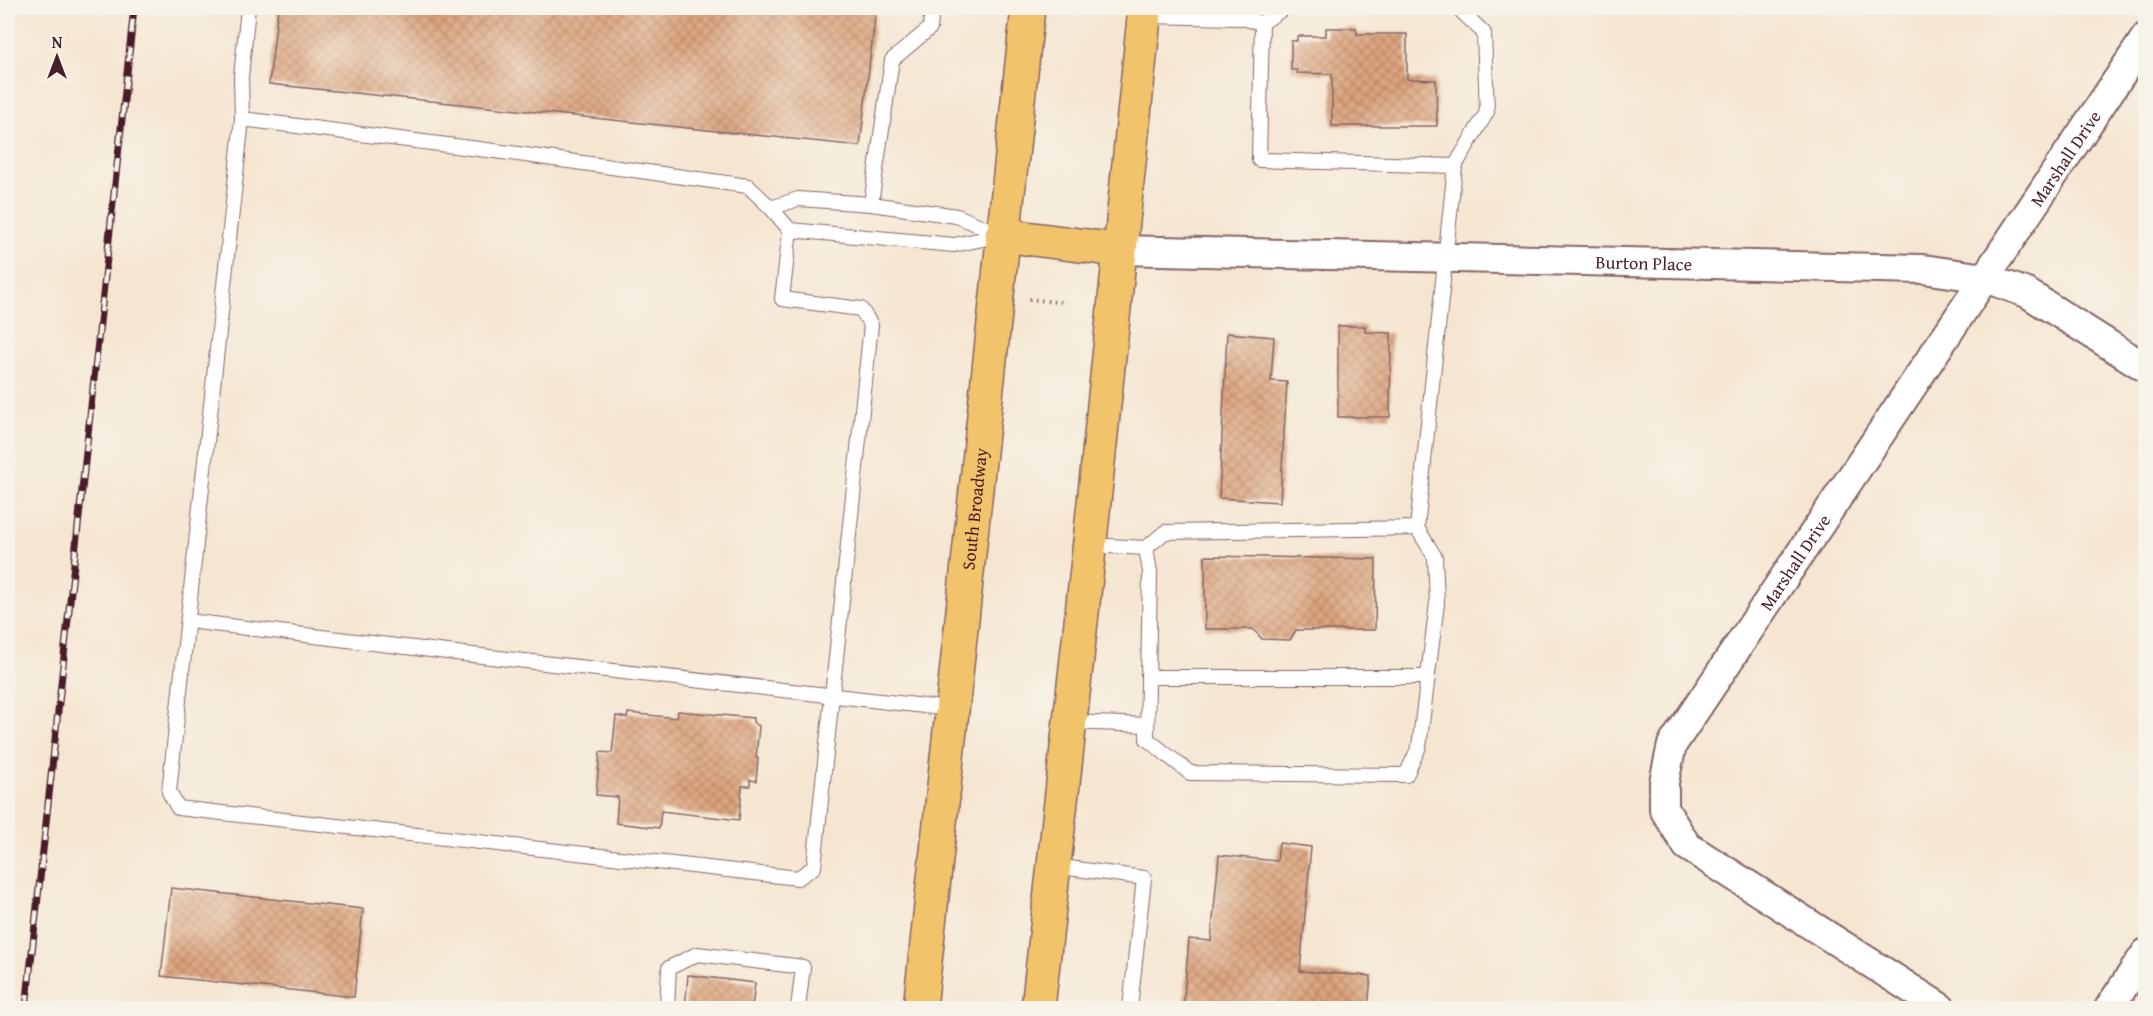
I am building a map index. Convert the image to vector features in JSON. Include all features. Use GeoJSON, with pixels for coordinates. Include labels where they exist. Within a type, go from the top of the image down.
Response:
{"type":"FeatureCollection","features":[{"type":"Feature","properties":{"kind":"main road","name":"South Broadway"},"geometry":{"type":"LineString","coordinates":[[920,1008],[1028,8]]}},
{"type":"Feature","properties":{"kind":"main road"},"geometry":{"type":"LineString","coordinates":[[1038,1008],[1144,12]]}},
{"type":"Feature","properties":{"kind":"main road"},"geometry":{"type":"LineString","coordinates":[[1002,235],[1118,250]]}},
{"type":"Feature","properties":{"kind":"street","name":"Marshall Drive"},"geometry":{"type":"LineString","coordinates":[[1941,1008],[1687,846],[1664,809],[1664,782],[1672,745],[2145,37]]}},
{"type":"Feature","properties":{"kind":"street","name":"Burton Place"},"geometry":{"type":"LineString","coordinates":[[1118,250],[1923,269],[1985,278],[2027,293],[2145,368]]}},
{"type":"Feature","properties":{"kind":"street"},"geometry":{"type":"LineString","coordinates":[[2109,1008],[2145,953]]}},
{"type":"Feature","properties":{"kind":"lane"},"geometry":{"type":"LineString","coordinates":[[248,8],[241,77],[242,119],[169,792],[178,808],[798,878],[814,867],[871,325],[861,309],[782,299],[790,230]]}},
{"type":"Feature","properties":{"kind":"lane"},"geometry":{"type":"LineString","coordinates":[[871,204],[892,60],[930,28],[933,8]]}},
{"type":"Feature","properties":{"kind":"lane"},"geometry":{"type":"LineString","coordinates":[[1144,12],[1241,18],[1262,23],[1284,8]]}},
{"type":"Feature","properties":{"kind":"lane"},"geometry":{"type":"LineString","coordinates":[[1146,548],[1150,572],[1148,740],[1190,773],[1404,775],[1407,773],[1419,747],[1437,603],[1435,556],[1417,528],[1455,166],[1487,112],[1484,33],[1458,8]]}},
{"type":"Feature","properties":{"kind":"lane"},"geometry":{"type":"LineString","coordinates":[[1262,23],[1259,160],[1455,166]]}},
{"type":"Feature","properties":{"kind":"lane"},"geometry":{"type":"LineString","coordinates":[[242,119],[748,186],[790,230],[954,245],[1002,235]]}},
{"type":"Feature","properties":{"kind":"lane"},"geometry":{"type":"LineString","coordinates":[[771,208],[798,199],[871,204],[957,216],[1002,235]]}},
{"type":"Feature","properties":{"kind":"lane"},"geometry":{"type":"LineString","coordinates":[[1089,545],[1146,548],[1168,531],[1417,528]]}},
{"type":"Feature","properties":{"kind":"lane"},"geometry":{"type":"LineString","coordinates":[[188,621],[951,708]]}},
{"type":"Feature","properties":{"kind":"lane"},"geometry":{"type":"LineString","coordinates":[[1148,677],[1428,677]]}},
{"type":"Feature","properties":{"kind":"lane"},"geometry":{"type":"LineString","coordinates":[[1070,722],[1147,725]]}},
{"type":"Feature","properties":{"kind":"lane"},"geometry":{"type":"LineString","coordinates":[[1054,866],[1144,878],[1130,1008]]}},
{"type":"Feature","properties":{"kind":"lane"},"geometry":{"type":"LineString","coordinates":[[667,1008],[669,968],[697,954],[803,967],[798,1008]]}},
{"type":"Feature","properties":{"kind":"path"},"geometry":{"type":"LineString","coordinates":[[1025,299],[1065,303]]}},
{"type":"Feature","properties":{"kind":"building"},"geometry":{"type":"Polygon","coordinates":[[[278,8],[876,8],[860,146],[269,84],[278,8]]]}},
{"type":"Feature","properties":{"kind":"building"},"geometry":{"type":"Polygon","coordinates":[[[1326,28],[1356,28],[1357,34],[1407,34],[1407,79],[1436,80],[1437,126],[1332,126],[1332,74],[1297,73],[1297,70],[1291,70],[1291,41],[1297,41],[1297,36],[1326,36],[1326,28]]]}},
{"type":"Feature","properties":{"kind":"building"},"geometry":{"type":"Polygon","coordinates":[[[1338,326],[1365,326],[1365,332],[1391,333],[1390,417],[1338,417],[1338,326]]]}},
{"type":"Feature","properties":{"kind":"building"},"geometry":{"type":"Polygon","coordinates":[[[1227,333],[1274,337],[1271,381],[1287,382],[1280,502],[1219,498],[1227,333]]]}},
{"type":"Feature","properties":{"kind":"building"},"geometry":{"type":"Polygon","coordinates":[[[1205,556],[1376,559],[1375,630],[1296,630],[1290,640],[1262,639],[1253,629],[1205,629],[1205,556]]]}},
{"type":"Feature","properties":{"kind":"building"},"geometry":{"type":"Polygon","coordinates":[[[678,711],[753,718],[753,722],[759,726],[756,781],[750,780],[750,786],[742,786],[739,820],[661,811],[659,828],[616,823],[618,797],[596,795],[600,752],[612,753],[616,716],[627,718],[628,713],[677,718],[678,711]]]}},
{"type":"Feature","properties":{"kind":"building"},"geometry":{"type":"Polygon","coordinates":[[[1279,843],[1311,847],[1300,971],[1371,976],[1368,1008],[1183,1008],[1189,939],[1211,941],[1219,855],[1277,861],[1279,843]]]}},
{"type":"Feature","properties":{"kind":"building"},"geometry":{"type":"Polygon","coordinates":[[[171,888],[363,909],[354,997],[161,976],[171,888]]]}},
{"type":"Feature","properties":{"kind":"building"},"geometry":{"type":"Polygon","coordinates":[[[688,975],[755,983],[752,1008],[685,1008],[688,975]]]}},
{"type":"Feature","properties":{"kind":"railway"},"geometry":{"type":"LineString","coordinates":[[26,1008],[134,8]]}}]}
